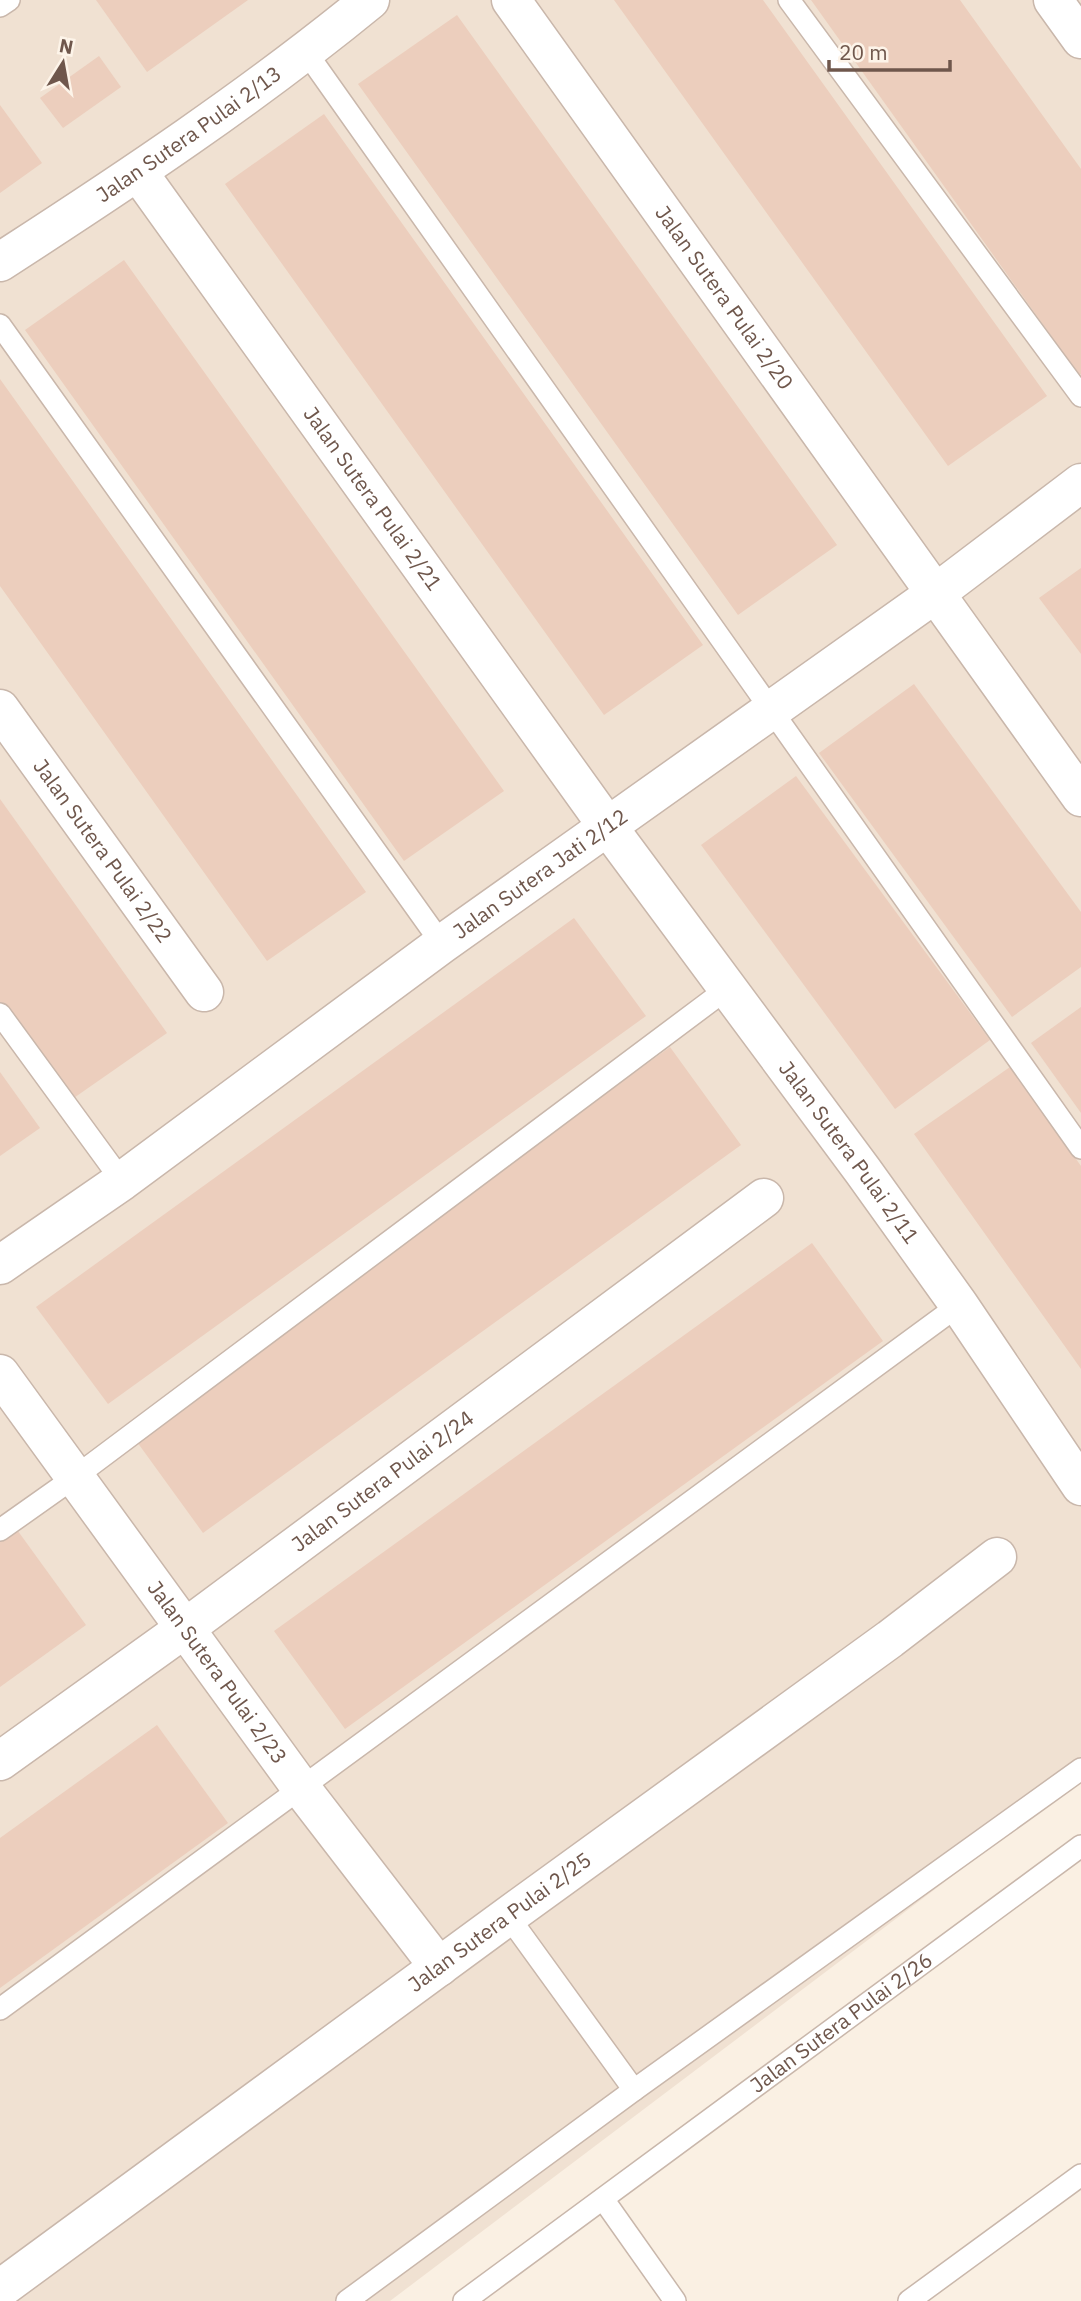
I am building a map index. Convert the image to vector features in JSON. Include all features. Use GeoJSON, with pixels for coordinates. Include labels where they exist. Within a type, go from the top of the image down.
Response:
{"type":"FeatureCollection","features":[{"type":"Feature","properties":{"kind":"street","name":"Jalan Sutera Pulai 2/13"},"geometry":{"type":"LineString","coordinates":[[0,262],[138,172],[306,52],[370,0]]}},
{"type":"Feature","properties":{"kind":"street","name":"Jalan Sutera Pulai 2/20"},"geometry":{"type":"LineString","coordinates":[[511,0],[1081,797]]}},
{"type":"Feature","properties":{"kind":"street"},"geometry":{"type":"LineString","coordinates":[[1053,0],[1081,39]]}},
{"type":"Feature","properties":{"kind":"street","name":"Jalan Sutera Pulai 2/21"},"geometry":{"type":"LineString","coordinates":[[138,172],[608,827]]}},
{"type":"Feature","properties":{"kind":"street","name":"Jalan Sutera Jati 2/12"},"geometry":{"type":"LineString","coordinates":[[0,1265],[122,1181],[442,944],[936,593],[1081,483]]}},
{"type":"Feature","properties":{"kind":"street","name":"Jalan Sutera Pulai 2/22"},"geometry":{"type":"LineString","coordinates":[[0,709],[204,992]]}},
{"type":"Feature","properties":{"kind":"street","name":"Jalan Sutera Pulai 2/11"},"geometry":{"type":"LineString","coordinates":[[608,827],[959,1305],[1081,1486]]}},
{"type":"Feature","properties":{"kind":"street","name":"Jalan Sutera Pulai 2/24"},"geometry":{"type":"LineString","coordinates":[[0,1760],[184,1629],[764,1198]]}},
{"type":"Feature","properties":{"kind":"street","name":"Jalan Sutera Pulai 2/23"},"geometry":{"type":"LineString","coordinates":[[0,1374],[301,1788],[439,1968]]}},
{"type":"Feature","properties":{"kind":"street","name":"Jalan Sutera Pulai 2/25"},"geometry":{"type":"LineString","coordinates":[[0,2289],[890,1639],[997,1557]]}},
{"type":"Feature","properties":{"kind":"lane"},"geometry":{"type":"LineString","coordinates":[[0,6],[9,0]]}},
{"type":"Feature","properties":{"kind":"lane"},"geometry":{"type":"LineString","coordinates":[[789,0],[1081,396]]}},
{"type":"Feature","properties":{"kind":"lane"},"geometry":{"type":"LineString","coordinates":[[306,52],[1081,1149]]}},
{"type":"Feature","properties":{"kind":"lane"},"geometry":{"type":"LineString","coordinates":[[0,325],[442,944]]}},
{"type":"Feature","properties":{"kind":"lane"},"geometry":{"type":"LineString","coordinates":[[0,1530],[75,1478],[728,988]]}},
{"type":"Feature","properties":{"kind":"lane"},"geometry":{"type":"LineString","coordinates":[[0,1014],[122,1181]]}},
{"type":"Feature","properties":{"kind":"lane"},"geometry":{"type":"LineString","coordinates":[[0,2009],[959,1305]]}},
{"type":"Feature","properties":{"kind":"lane"},"geometry":{"type":"LineString","coordinates":[[347,2301],[1081,1769]]}},
{"type":"Feature","properties":{"kind":"lane","name":"Jalan Sutera Pulai 2/26"},"geometry":{"type":"LineString","coordinates":[[464,2301],[1081,1846]]}},
{"type":"Feature","properties":{"kind":"lane"},"geometry":{"type":"LineString","coordinates":[[508,1916],[634,2091]]}},
{"type":"Feature","properties":{"kind":"lane"},"geometry":{"type":"LineString","coordinates":[[909,2301],[1081,2175]]}},
{"type":"Feature","properties":{"kind":"lane"},"geometry":{"type":"LineString","coordinates":[[603,2199],[675,2301]]}},
{"type":"Feature","properties":{"kind":"shaded area"},"geometry":{"type":"Polygon","coordinates":[[[0,0],[1081,0],[1081,1779],[390,2301],[0,2301],[0,0]]]}},
{"type":"Feature","properties":{"kind":"building"},"geometry":{"type":"Polygon","coordinates":[[[96,0],[248,0],[147,72],[96,0]]]}},
{"type":"Feature","properties":{"kind":"building"},"geometry":{"type":"Polygon","coordinates":[[[614,0],[763,0],[1047,396],[948,466],[614,0]]]}},
{"type":"Feature","properties":{"kind":"building"},"geometry":{"type":"Polygon","coordinates":[[[811,0],[960,0],[1081,169],[1081,374],[1079,375],[811,0]]]}},
{"type":"Feature","properties":{"kind":"building"},"geometry":{"type":"Polygon","coordinates":[[[457,15],[837,545],[738,615],[358,84],[457,15]]]}},
{"type":"Feature","properties":{"kind":"building"},"geometry":{"type":"Polygon","coordinates":[[[99,56],[121,87],[63,128],[40,98],[99,56]]]}},
{"type":"Feature","properties":{"kind":"building"},"geometry":{"type":"Polygon","coordinates":[[[0,105],[42,163],[0,193],[0,105]]]}},
{"type":"Feature","properties":{"kind":"building"},"geometry":{"type":"Polygon","coordinates":[[[324,114],[703,645],[604,715],[225,184],[324,114]]]}},
{"type":"Feature","properties":{"kind":"building"},"geometry":{"type":"Polygon","coordinates":[[[124,260],[504,791],[404,861],[25,330],[124,260]]]}},
{"type":"Feature","properties":{"kind":"building"},"geometry":{"type":"Polygon","coordinates":[[[0,379],[366,892],[267,961],[0,586],[0,379]]]}},
{"type":"Feature","properties":{"kind":"building"},"geometry":{"type":"Polygon","coordinates":[[[1081,568],[1081,654],[1039,598],[1081,568]]]}},
{"type":"Feature","properties":{"kind":"building"},"geometry":{"type":"Polygon","coordinates":[[[914,684],[1081,912],[1081,967],[1012,1017],[819,753],[914,684]]]}},
{"type":"Feature","properties":{"kind":"building"},"geometry":{"type":"Polygon","coordinates":[[[796,776],[990,1040],[895,1109],[701,845],[796,776]]]}},
{"type":"Feature","properties":{"kind":"building"},"geometry":{"type":"Polygon","coordinates":[[[0,799],[167,1033],[68,1102],[0,1007],[0,799]]]}},
{"type":"Feature","properties":{"kind":"building"},"geometry":{"type":"Polygon","coordinates":[[[574,918],[646,1016],[108,1404],[36,1307],[574,918]]]}},
{"type":"Feature","properties":{"kind":"building"},"geometry":{"type":"Polygon","coordinates":[[[1081,1007],[1081,1113],[1031,1043],[1081,1007]]]}},
{"type":"Feature","properties":{"kind":"building"},"geometry":{"type":"Polygon","coordinates":[[[670,1047],[741,1145],[203,1533],[132,1435],[670,1047]]]}},
{"type":"Feature","properties":{"kind":"building"},"geometry":{"type":"Polygon","coordinates":[[[1010,1067],[1081,1166],[1081,1369],[914,1134],[1010,1067]]]}},
{"type":"Feature","properties":{"kind":"building"},"geometry":{"type":"Polygon","coordinates":[[[0,1072],[40,1128],[0,1156],[0,1072]]]}},
{"type":"Feature","properties":{"kind":"building"},"geometry":{"type":"Polygon","coordinates":[[[812,1243],[883,1341],[345,1729],[274,1631],[812,1243]]]}},
{"type":"Feature","properties":{"kind":"building"},"geometry":{"type":"Polygon","coordinates":[[[15,1527],[86,1625],[0,1687],[0,1538],[15,1527]]]}},
{"type":"Feature","properties":{"kind":"building"},"geometry":{"type":"Polygon","coordinates":[[[157,1725],[228,1823],[0,1988],[0,1838],[157,1725]]]}}]}
